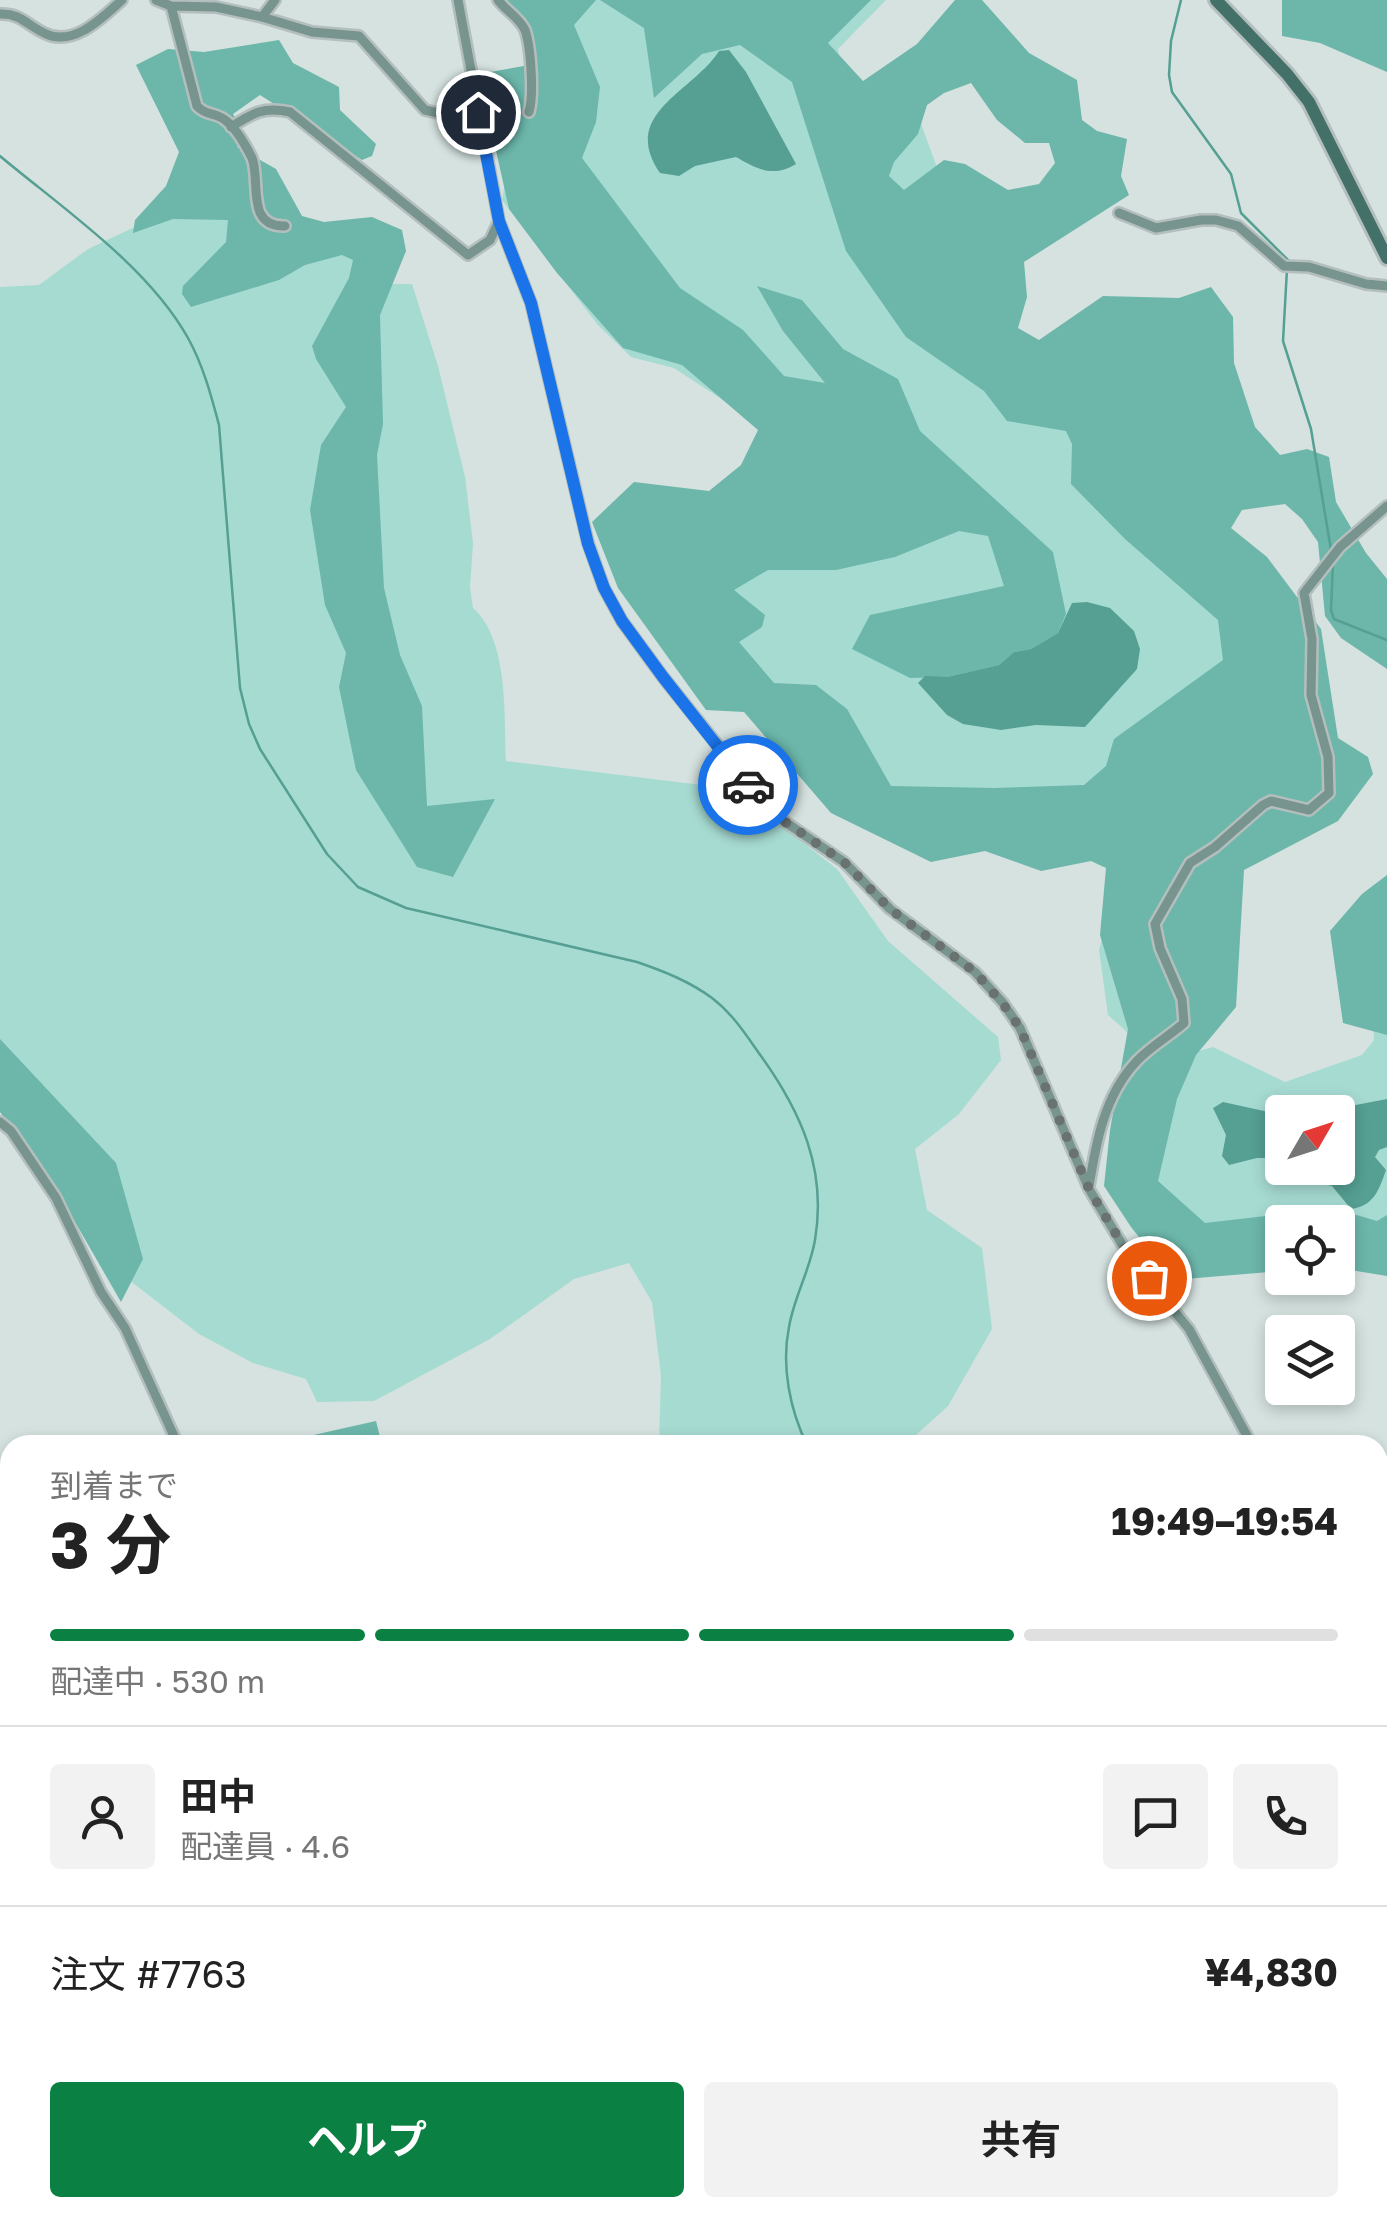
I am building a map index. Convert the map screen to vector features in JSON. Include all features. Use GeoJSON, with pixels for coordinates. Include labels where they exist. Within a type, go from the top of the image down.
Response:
{"type":"FeatureCollection","features":[{"type":"Feature","properties":{"kind":"street"},"geometry":{"type":"LineString","coordinates":[[0,14],[22,17],[42,33],[73,36],[97,24],[122,0]]}},
{"type":"Feature","properties":{"kind":"street"},"geometry":{"type":"LineString","coordinates":[[156,0],[171,6],[216,7],[262,16],[312,32],[359,36],[425,110],[442,114],[478,112]]}},
{"type":"Feature","properties":{"kind":"street"},"geometry":{"type":"LineString","coordinates":[[262,16],[276,0]]}},
{"type":"Feature","properties":{"kind":"street"},"geometry":{"type":"LineString","coordinates":[[458,0],[499,221],[531,303],[588,544],[604,588],[622,621],[772,813],[844,862],[890,909],[975,972],[1003,1004],[1020,1028],[1089,1189],[1129,1256],[1190,1330],[1247,1435]]}},
{"type":"Feature","properties":{"kind":"street"},"geometry":{"type":"LineString","coordinates":[[498,0],[525,31],[533,101],[529,112]]}},
{"type":"Feature","properties":{"kind":"street"},"geometry":{"type":"LineString","coordinates":[[1216,0],[1309,102],[1387,258]]}},
{"type":"Feature","properties":{"kind":"street"},"geometry":{"type":"LineString","coordinates":[[171,6],[197,106],[203,113],[224,119],[231,128],[253,161],[258,211],[268,223],[284,226]]}},
{"type":"Feature","properties":{"kind":"street"},"geometry":{"type":"LineString","coordinates":[[231,128],[258,110],[270,107],[290,112],[468,255],[490,240],[499,221]]}},
{"type":"Feature","properties":{"kind":"street"},"geometry":{"type":"LineString","coordinates":[[1119,213],[1156,228],[1216,220],[1238,226],[1284,266],[1309,267],[1366,284],[1387,286]]}},
{"type":"Feature","properties":{"kind":"street"},"geometry":{"type":"LineString","coordinates":[[1089,1189],[1097,1135],[1122,1083],[1135,1063],[1184,1023],[1182,998],[1154,924],[1161,908],[1175,894],[1190,864],[1216,847],[1263,805],[1271,801],[1309,810],[1329,793],[1328,757],[1311,695],[1312,639],[1304,593],[1340,547],[1387,506]]}},
{"type":"Feature","properties":{"kind":"street"},"geometry":{"type":"LineString","coordinates":[[0,1122],[12,1132],[56,1198],[92,1276],[125,1328],[173,1435]]}},
{"type":"Feature","properties":{"kind":"shaded area"},"geometry":{"type":"Polygon","coordinates":[[[505,0],[886,0],[838,49],[846,89],[917,113],[949,200],[967,325],[1068,395],[1218,605],[1261,798],[1143,1046],[1108,1015],[1099,950],[1117,884],[1100,855],[911,843],[683,606],[804,552],[755,421],[674,368],[631,357],[598,325],[502,200],[532,29],[505,0]]]}},
{"type":"Feature","properties":{"kind":"shaded area"},"geometry":{"type":"Polygon","coordinates":[[[507,0],[596,0],[574,25],[600,87],[596,122],[582,158],[680,288],[743,330],[784,376],[825,383],[783,331],[757,286],[802,300],[843,349],[898,379],[920,431],[1053,552],[1066,614],[1058,633],[1031,649],[1014,652],[999,665],[947,677],[910,678],[852,649],[870,615],[1004,586],[988,536],[959,531],[895,557],[836,570],[768,570],[734,590],[765,615],[762,627],[739,642],[774,683],[816,685],[847,709],[891,786],[1084,785],[1106,766],[1114,739],[1223,660],[1218,620],[1125,539],[1071,484],[1072,444],[1066,431],[1007,421],[984,391],[906,337],[846,251],[792,82],[740,45],[702,54],[654,98],[644,28],[600,0],[871,0],[828,43],[863,81],[917,44],[955,0],[982,0],[1029,53],[1077,80],[1082,120],[1097,131],[1127,139],[1121,176],[1129,195],[1024,262],[1027,297],[1018,328],[1039,340],[1103,296],[1179,298],[1211,287],[1233,317],[1234,363],[1255,427],[1280,455],[1307,449],[1329,457],[1336,502],[1366,553],[1387,579],[1387,669],[1341,638],[1325,616],[1318,542],[1302,519],[1285,504],[1242,510],[1231,528],[1267,557],[1321,629],[1338,738],[1368,757],[1373,774],[1338,821],[1244,870],[1236,1007],[1196,1055],[1177,1099],[1158,1181],[1205,1223],[1265,1216],[1265,1272],[1173,1280],[1104,1186],[1128,1029],[1100,935],[1106,868],[1091,861],[1041,871],[985,851],[931,862],[831,813],[744,712],[706,710],[618,588],[592,522],[634,482],[709,491],[741,465],[758,430],[682,365],[623,348],[557,273],[509,209],[479,74],[535,64],[521,14],[507,0]],[[971,83],[944,93],[927,105],[918,134],[894,162],[889,176],[904,190],[944,160],[965,164],[1008,190],[1039,184],[1055,163],[1049,143],[1025,143],[997,120],[971,83]]]}},
{"type":"Feature","properties":{"kind":"shaded area"},"geometry":{"type":"Polygon","coordinates":[[[1282,0],[1387,0],[1387,72],[1320,43],[1282,36],[1282,0]]]}},
{"type":"Feature","properties":{"kind":"shaded area"},"geometry":{"type":"Polygon","coordinates":[[[279,40],[293,63],[339,87],[340,110],[376,144],[372,156],[362,160],[260,95],[233,114],[247,137],[237,147],[276,169],[302,216],[324,222],[372,217],[402,230],[406,251],[380,315],[383,424],[377,455],[384,588],[400,655],[422,706],[427,806],[495,799],[453,877],[417,867],[356,770],[339,687],[346,653],[325,605],[310,510],[321,445],[346,407],[312,346],[349,278],[353,260],[342,255],[305,265],[279,280],[191,307],[182,294],[183,286],[226,242],[228,220],[173,219],[133,233],[135,220],[166,186],[179,152],[136,65],[168,49],[204,52],[279,40]]]}},
{"type":"Feature","properties":{"kind":"shaded area"},"geometry":{"type":"Polygon","coordinates":[[[729,50],[746,72],[796,164],[772,171],[736,157],[695,166],[679,176],[660,173],[650,153],[648,135],[654,119],[719,51],[729,50]]]}},
{"type":"Feature","properties":{"kind":"shaded area"},"geometry":{"type":"Polygon","coordinates":[[[188,202],[368,259],[370,284],[412,284],[438,366],[465,477],[473,543],[473,608],[485,622],[499,658],[506,761],[734,789],[837,869],[888,941],[998,1037],[1001,1060],[959,1114],[915,1149],[927,1210],[982,1248],[992,1329],[948,1406],[916,1435],[659,1435],[661,1376],[652,1302],[629,1263],[574,1279],[490,1339],[374,1401],[317,1402],[306,1379],[253,1363],[199,1334],[129,1280],[0,1059],[0,287],[39,285],[88,249],[188,202]]]}},
{"type":"Feature","properties":{"kind":"shaded area"},"geometry":{"type":"Polygon","coordinates":[[[1072,603],[1110,608],[1134,631],[1140,649],[1137,669],[1085,727],[1036,725],[1001,730],[963,724],[947,715],[918,683],[925,676],[947,677],[999,665],[1014,652],[1031,649],[1058,633],[1072,603]]]}},
{"type":"Feature","properties":{"kind":"shaded area"},"geometry":{"type":"Polygon","coordinates":[[[1387,875],[1387,1035],[1343,1023],[1330,931],[1362,894],[1387,875]]]}},
{"type":"Feature","properties":{"kind":"shaded area"},"geometry":{"type":"Polygon","coordinates":[[[1387,992],[1387,1232],[1355,1227],[1355,1205],[1265,1205],[1265,1226],[1184,1235],[1137,1194],[1171,1059],[1213,1047],[1285,1082],[1362,1055],[1374,1040],[1372,1001],[1387,992]]]}},
{"type":"Feature","properties":{"kind":"shaded area"},"geometry":{"type":"Polygon","coordinates":[[[0,1039],[116,1163],[143,1259],[121,1302],[63,1201],[0,1112],[0,1039]]]}},
{"type":"Feature","properties":{"kind":"shaded area"},"geometry":{"type":"Polygon","coordinates":[[[1387,1099],[1387,1147],[1375,1157],[1386,1170],[1370,1201],[1355,1208],[1328,1185],[1355,1185],[1355,1105],[1387,1099]]]}},
{"type":"Feature","properties":{"kind":"shaded area"},"geometry":{"type":"Polygon","coordinates":[[[1223,1102],[1265,1111],[1265,1158],[1229,1165],[1222,1156],[1226,1135],[1213,1108],[1223,1102]]]}},
{"type":"Feature","properties":{"kind":"shaded area"},"geometry":{"type":"Polygon","coordinates":[[[1355,1214],[1377,1221],[1387,1215],[1387,1276],[1355,1271],[1355,1214]]]}},
{"type":"Feature","properties":{"kind":"shaded area"},"geometry":{"type":"Polygon","coordinates":[[[376,1421],[380,1435],[313,1435],[376,1421]]]}},
{"type":"Feature","properties":{"kind":"waterway"},"geometry":{"type":"LineString","coordinates":[[1181,0],[1171,41],[1172,92],[1231,174],[1241,213],[1289,261]]}},
{"type":"Feature","properties":{"kind":"waterway"},"geometry":{"type":"LineString","coordinates":[[0,156],[127,262],[171,312],[193,348],[219,425],[240,688],[249,724],[260,749],[327,854],[358,887],[406,908],[637,962],[685,982],[726,1011],[775,1077],[808,1142],[817,1189],[815,1240],[791,1316],[786,1357],[792,1403],[803,1435]]}},
{"type":"Feature","properties":{"kind":"waterway"},"geometry":{"type":"LineString","coordinates":[[1287,269],[1283,341],[1311,429],[1331,550]]}},
{"type":"Feature","properties":{"kind":"waterway"},"geometry":{"type":"LineString","coordinates":[[1333,563],[1334,619],[1387,640]]}},
{"type":"Feature","properties":{"kind":"way so far"},"geometry":{"type":"LineString","coordinates":[[748,785],[772,813],[844,862],[890,909],[975,972],[1003,1004],[1020,1028],[1089,1189],[1129,1256],[1149,1278]]}},
{"type":"Feature","properties":{"kind":"route"},"geometry":{"type":"LineString","coordinates":[[478,112],[499,221],[531,303],[588,544],[604,588],[622,621],[748,785]]}}]}
